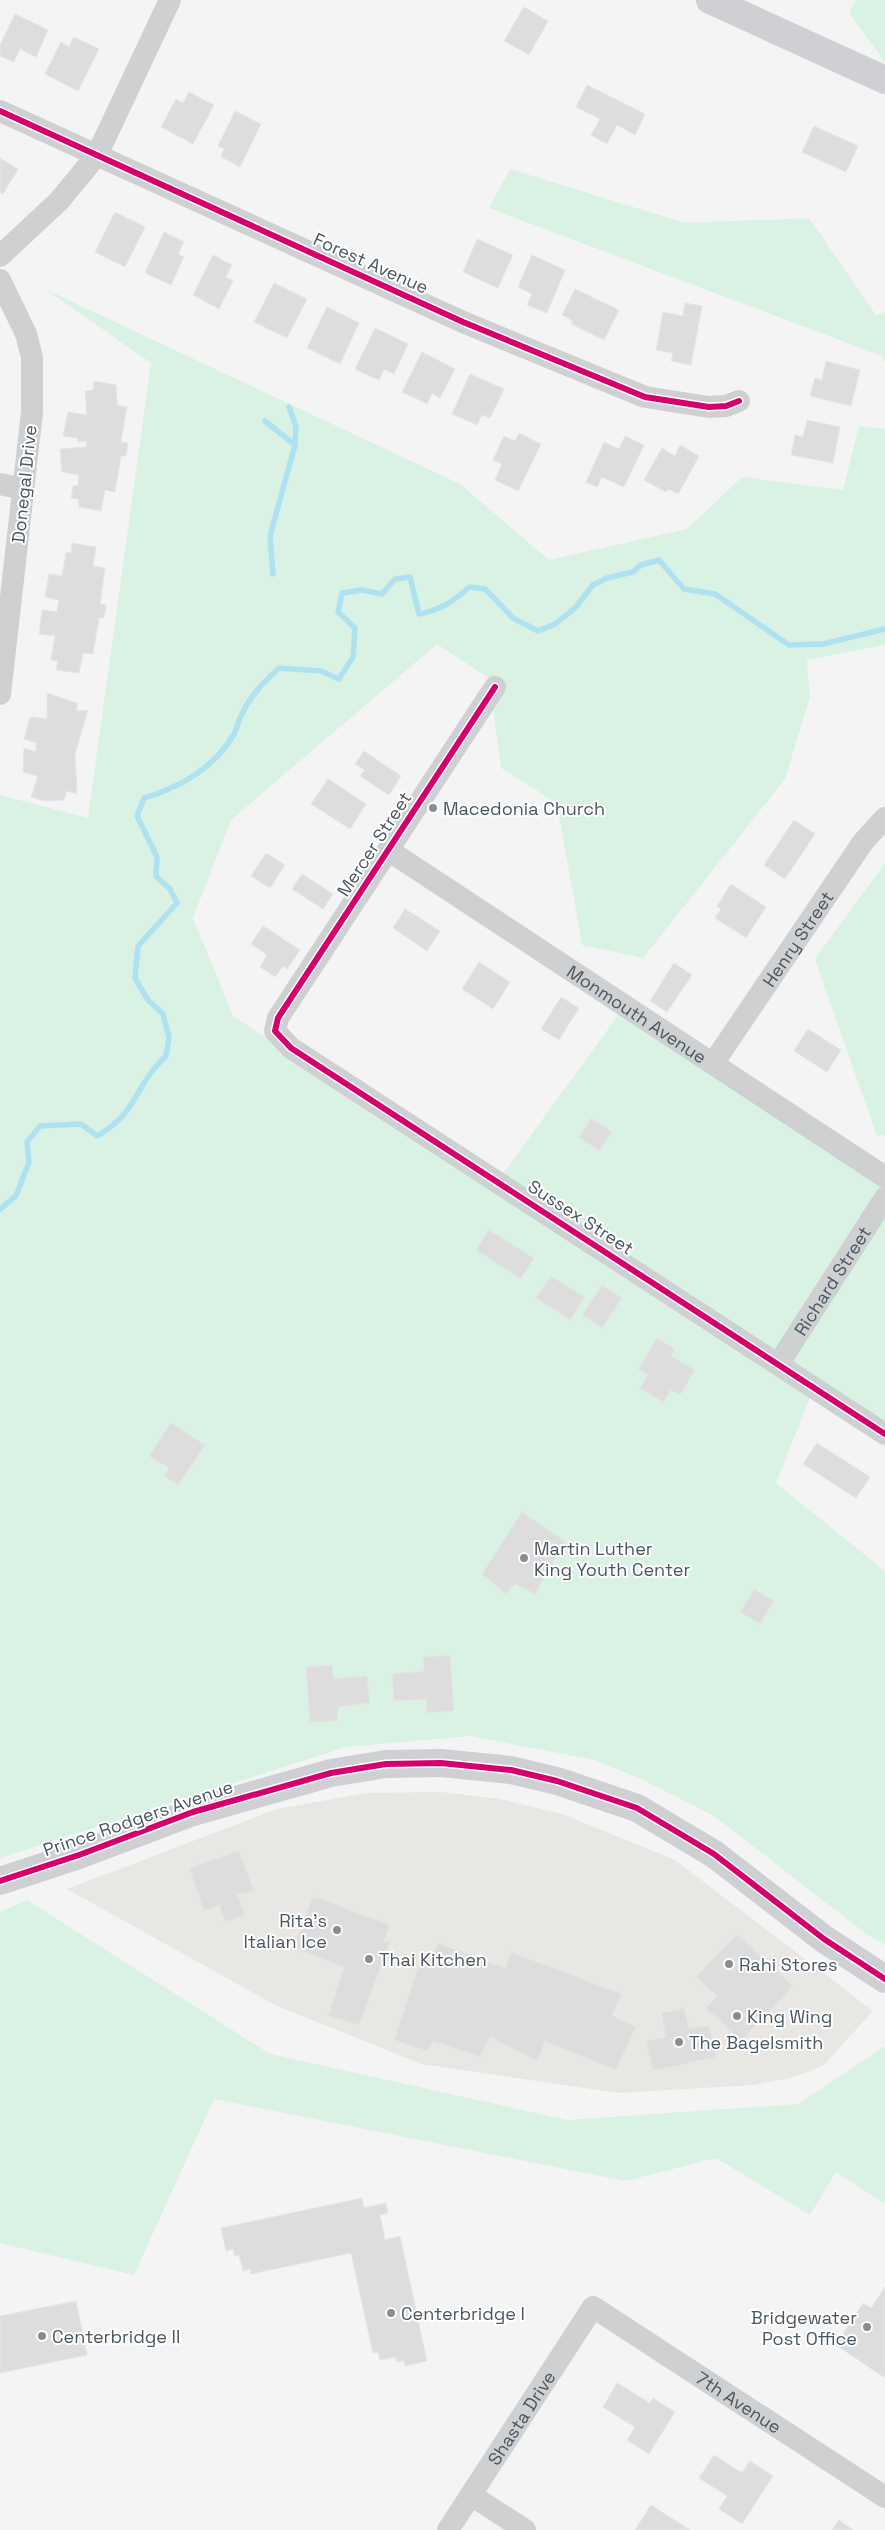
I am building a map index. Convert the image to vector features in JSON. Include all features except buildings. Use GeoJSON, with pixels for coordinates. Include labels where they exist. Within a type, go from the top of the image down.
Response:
{"type":"FeatureCollection","features":[{"type":"Feature","properties":{"kind":"street"},"geometry":{"type":"LineString","coordinates":[[0,256],[59,201],[97,155],[170,0]]}},
{"type":"Feature","properties":{"kind":"street"},"geometry":{"type":"LineString","coordinates":[[710,0],[885,80]]}},
{"type":"Feature","properties":{"kind":"street","name":"Forest Avenue"},"geometry":{"type":"LineString","coordinates":[[0,111],[463,322],[645,397],[709,407],[726,406],[739,401]]}},
{"type":"Feature","properties":{"kind":"street","name":"Donegal Drive"},"geometry":{"type":"LineString","coordinates":[[0,280],[22,326],[32,357],[32,412],[23,488],[8,543],[0,694]]}},
{"type":"Feature","properties":{"kind":"street"},"geometry":{"type":"LineString","coordinates":[[0,484],[23,488]]}},
{"type":"Feature","properties":{"kind":"street","name":"Mercer Street"},"geometry":{"type":"LineString","coordinates":[[278,1018],[495,687]]}},
{"type":"Feature","properties":{"kind":"street","name":"Henry Street"},"geometry":{"type":"LineString","coordinates":[[714,1062],[863,842],[885,818]]}},
{"type":"Feature","properties":{"kind":"street","name":"Monmouth Avenue"},"geometry":{"type":"LineString","coordinates":[[388,850],[714,1062],[885,1177]]}},
{"type":"Feature","properties":{"kind":"street","name":"Sussex Street"},"geometry":{"type":"LineString","coordinates":[[278,1018],[275,1031],[291,1048],[779,1363],[885,1434]]}},
{"type":"Feature","properties":{"kind":"street","name":"Richard Street"},"geometry":{"type":"LineString","coordinates":[[779,1363],[885,1198]]}},
{"type":"Feature","properties":{"kind":"street","name":"Prince Rodgers Avenue"},"geometry":{"type":"LineString","coordinates":[[0,1881],[79,1855],[193,1812],[331,1773],[404,1764],[441,1763],[493,1768],[557,1781],[637,1808],[714,1854],[824,1939],[885,1979]]}},
{"type":"Feature","properties":{"kind":"street","name":"Shasta Drive"},"geometry":{"type":"LineString","coordinates":[[448,2530],[593,2306]]}},
{"type":"Feature","properties":{"kind":"street","name":"7th Avenue"},"geometry":{"type":"LineString","coordinates":[[593,2306],[885,2497]]}},
{"type":"Feature","properties":{"kind":"street"},"geometry":{"type":"LineString","coordinates":[[471,2495],[525,2530]]}},
{"type":"Feature","properties":{"kind":"shaded area"},"geometry":{"type":"Polygon","coordinates":[[[441,1792],[500,1799],[565,1815],[675,1860],[873,2011],[823,2066],[791,2078],[753,2085],[618,2093],[421,2064],[275,2005],[67,1889],[277,1809],[367,1793],[441,1792]]]}},
{"type":"Feature","properties":{"kind":"green space"},"geometry":{"type":"Polygon","coordinates":[[[856,0],[885,0],[885,62],[849,13],[856,0]]]}},
{"type":"Feature","properties":{"kind":"green space"},"geometry":{"type":"Polygon","coordinates":[[[510,169],[685,223],[809,218],[876,315],[885,312],[885,364],[882,356],[489,208],[510,169]]]}},
{"type":"Feature","properties":{"kind":"green space"},"geometry":{"type":"Polygon","coordinates":[[[45,289],[460,484],[549,560],[687,529],[742,477],[843,490],[859,426],[885,429],[885,645],[807,660],[810,697],[785,779],[643,958],[582,945],[557,803],[501,768],[489,678],[437,644],[231,820],[193,918],[233,1016],[494,1186],[622,1010],[885,1184],[885,1438],[813,1390],[776,1483],[885,1571],[885,1945],[865,1933],[714,1816],[641,1779],[595,1760],[470,1736],[346,1747],[0,1858],[0,795],[88,818],[151,363],[45,289]]]}},
{"type":"Feature","properties":{"kind":"green space"},"geometry":{"type":"Polygon","coordinates":[[[885,863],[885,1135],[877,1136],[815,959],[885,863]]]}},
{"type":"Feature","properties":{"kind":"green space"},"geometry":{"type":"Polygon","coordinates":[[[27,1900],[270,2054],[567,2120],[798,2104],[885,2046],[885,2204],[836,2172],[810,2215],[716,2158],[626,2181],[214,2099],[134,2275],[0,2243],[0,1912],[27,1900]]]}},
{"type":"Feature","properties":{"kind":"waterway"},"geometry":{"type":"LineString","coordinates":[[273,574],[270,536],[295,445],[296,427],[289,407]]}},
{"type":"Feature","properties":{"kind":"waterway"},"geometry":{"type":"LineString","coordinates":[[265,421],[295,445]]}},
{"type":"Feature","properties":{"kind":"waterway"},"geometry":{"type":"LineString","coordinates":[[0,1209],[16,1196],[29,1162],[27,1142],[40,1126],[81,1124],[97,1136],[121,1118],[148,1077],[166,1056],[169,1037],[163,1014],[148,1000],[135,978],[138,946],[177,903],[170,889],[156,876],[157,857],[137,816],[144,798],[183,782],[217,757],[234,734],[241,716],[253,696],[279,668],[321,671],[339,679],[353,657],[355,628],[338,612],[342,593],[362,590],[382,594],[395,579],[410,577],[419,614],[446,605],[469,587],[485,589],[513,618],[538,631],[555,624],[575,608],[593,585],[607,578],[633,572],[641,565],[659,560],[684,589],[715,594],[789,645],[823,644],[885,629]]}},
{"type":"Feature","properties":{"kind":"cycle path"},"geometry":{"type":"LineString","coordinates":[[0,111],[463,322],[645,397],[709,407],[726,406],[739,401]]}},
{"type":"Feature","properties":{"kind":"cycle path"},"geometry":{"type":"LineString","coordinates":[[495,687],[278,1018],[275,1031],[291,1048],[885,1434]]}},
{"type":"Feature","properties":{"kind":"cycle path"},"geometry":{"type":"LineString","coordinates":[[0,1881],[79,1855],[193,1812],[331,1773],[386,1764],[441,1763],[511,1770],[557,1781],[637,1808],[714,1854],[824,1939],[885,1979]]}},
{"type":"Feature","properties":{"kind":"place","name":"Macedonia Church"},"geometry":{"type":"Point","coordinates":[433,808]}},
{"type":"Feature","properties":{"kind":"place","name":"Martin Luther King Youth Center"},"geometry":{"type":"Point","coordinates":[524,1558]}},
{"type":"Feature","properties":{"kind":"place","name":"Rita's Italian Ice"},"geometry":{"type":"Point","coordinates":[337,1930]}},
{"type":"Feature","properties":{"kind":"place","name":"Thai Kitchen"},"geometry":{"type":"Point","coordinates":[369,1959]}},
{"type":"Feature","properties":{"kind":"place","name":"Rahi Stores"},"geometry":{"type":"Point","coordinates":[729,1964]}},
{"type":"Feature","properties":{"kind":"place","name":"King Wing"},"geometry":{"type":"Point","coordinates":[737,2016]}},
{"type":"Feature","properties":{"kind":"place","name":"The Bagelsmith"},"geometry":{"type":"Point","coordinates":[679,2042]}},
{"type":"Feature","properties":{"kind":"place","name":"Centerbridge I"},"geometry":{"type":"Point","coordinates":[391,2313]}},
{"type":"Feature","properties":{"kind":"place","name":"Bridgewater Post Office"},"geometry":{"type":"Point","coordinates":[867,2327]}},
{"type":"Feature","properties":{"kind":"place","name":"Centerbridge II"},"geometry":{"type":"Point","coordinates":[42,2336]}}]}
